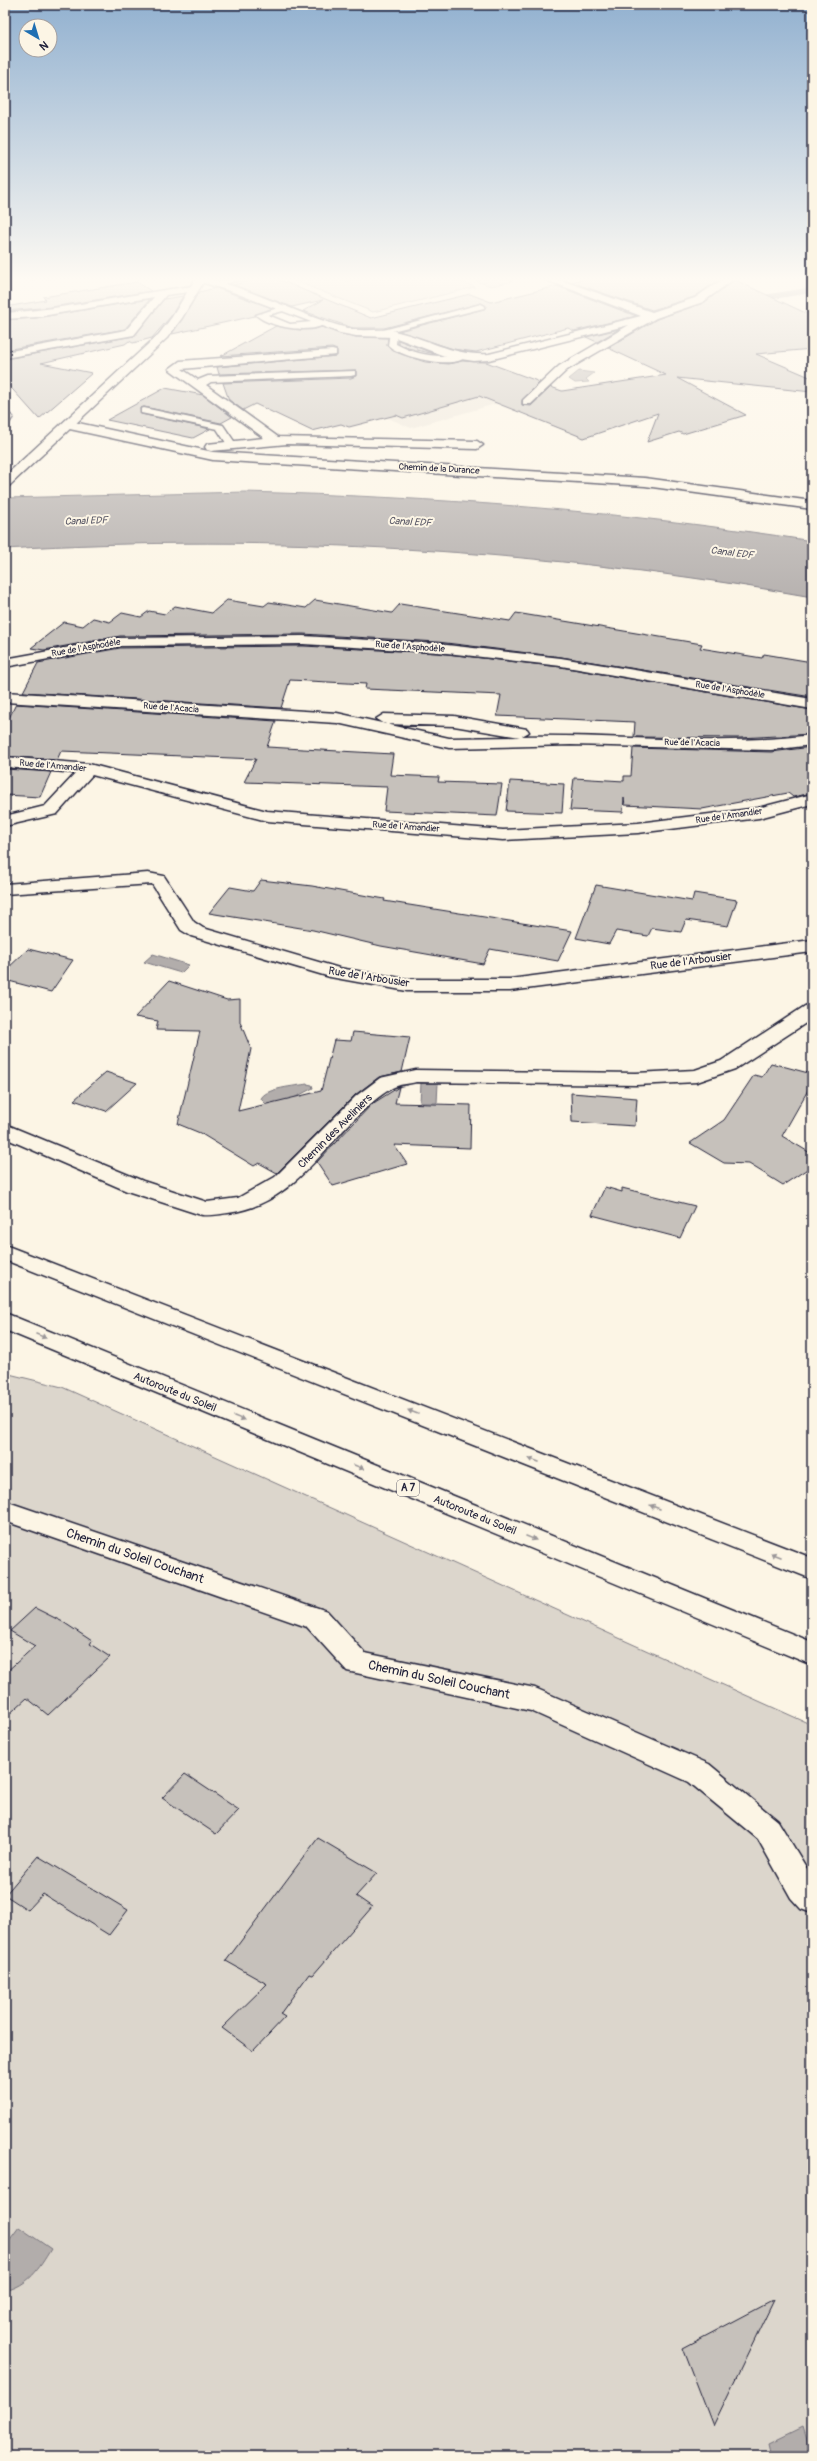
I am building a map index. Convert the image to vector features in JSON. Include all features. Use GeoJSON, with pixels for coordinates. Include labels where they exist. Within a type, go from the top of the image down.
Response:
{"type":"FeatureCollection","features":[{"type":"Feature","properties":{"kind":"main road"},"geometry":{"type":"LineString","coordinates":[[5,483],[105,391]]}},
{"type":"Feature","properties":{"kind":"main road"},"geometry":{"type":"LineString","coordinates":[[207,391],[275,440]]}},
{"type":"Feature","properties":{"kind":"main road"},"geometry":{"type":"LineString","coordinates":[[527,402],[539,391]]}},
{"type":"Feature","properties":{"kind":"main road"},"geometry":{"type":"LineString","coordinates":[[5,415],[7,417],[5,420]]}},
{"type":"Feature","properties":{"kind":"main road","name":"Chemin de la Durance"},"geometry":{"type":"LineString","coordinates":[[69,425],[194,453],[221,457],[645,482],[812,505]]}},
{"type":"Feature","properties":{"kind":"main road"},"geometry":{"type":"LineString","coordinates":[[194,453],[231,444],[275,440],[477,445]]}},
{"type":"Feature","properties":{"kind":"main road","name":"Rue de l'Asphodèle"},"geometry":{"type":"LineString","coordinates":[[5,663],[120,642],[303,640],[438,648],[561,662],[812,704]]}},
{"type":"Feature","properties":{"kind":"main road","name":"Rue de l'Acacia"},"geometry":{"type":"LineString","coordinates":[[5,697],[337,718],[454,720],[571,740]]}},
{"type":"Feature","properties":{"kind":"main road","name":"Rue de l'Acacia"},"geometry":{"type":"LineString","coordinates":[[337,718],[450,744],[571,740],[771,745],[812,740]]}},
{"type":"Feature","properties":{"kind":"main road","name":"Rue de l'Amandier"},"geometry":{"type":"LineString","coordinates":[[5,762],[89,768],[267,816],[503,835],[638,828],[759,813],[812,799]]}},
{"type":"Feature","properties":{"kind":"main road"},"geometry":{"type":"LineString","coordinates":[[5,821],[51,810],[89,768]]}},
{"type":"Feature","properties":{"kind":"main road","name":"Rue de l'Arbousier"},"geometry":{"type":"LineString","coordinates":[[5,889],[148,878],[158,880],[187,926],[196,932],[336,973],[407,985],[510,985],[812,946]]}},
{"type":"Feature","properties":{"kind":"main road","name":"Chemin des Aveliniers"},"geometry":{"type":"LineString","coordinates":[[5,1130],[135,1186],[206,1209],[243,1204],[283,1182],[363,1100],[387,1082],[416,1076],[636,1079],[697,1076],[728,1065],[812,1010]]}},
{"type":"Feature","properties":{"kind":"main road"},"geometry":{"type":"LineString","coordinates":[[5,1252],[812,1569]]}},
{"type":"Feature","properties":{"kind":"main road","name":"Autoroute du Soleil"},"geometry":{"type":"LineString","coordinates":[[5,1321],[812,1654]]}},
{"type":"Feature","properties":{"kind":"main road","name":"Chemin du Soleil Couchant"},"geometry":{"type":"LineString","coordinates":[[5,1511],[317,1619],[357,1663],[536,1700],[699,1773],[768,1830],[802,1888],[812,1899]]}},
{"type":"Feature","properties":{"kind":"lane"},"geometry":{"type":"LineString","coordinates":[[144,411],[220,427],[231,444]]}},
{"type":"Feature","properties":{"kind":"shaded area"},"geometry":{"type":"Polygon","coordinates":[[[327,391],[526,391],[519,393],[520,397],[411,428],[327,391]]]}},
{"type":"Feature","properties":{"kind":"shaded area"},"geometry":{"type":"Polygon","coordinates":[[[5,1373],[62,1387],[812,1725],[812,2456],[5,2456],[5,1373]]]}},
{"type":"Feature","properties":{"kind":"water","name":"Canal EDF"},"geometry":{"type":"Polygon","coordinates":[[[245,492],[317,494],[529,507],[670,521],[812,541],[812,597],[612,567],[410,549],[208,543],[5,549],[5,498],[245,492]]]}},
{"type":"Feature","properties":{"kind":"water"},"geometry":{"type":"Polygon","coordinates":[[[153,954],[189,965],[181,973],[144,962],[153,954]]]}},
{"type":"Feature","properties":{"kind":"water"},"geometry":{"type":"Polygon","coordinates":[[[421,1083],[438,1083],[437,1103],[420,1103],[421,1083]]]}},
{"type":"Feature","properties":{"kind":"water"},"geometry":{"type":"Polygon","coordinates":[[[307,1084],[312,1085],[313,1088],[292,1099],[268,1106],[261,1099],[263,1095],[274,1090],[307,1084]]]}},
{"type":"Feature","properties":{"kind":"water"},"geometry":{"type":"Polygon","coordinates":[[[19,2227],[51,2249],[38,2269],[27,2280],[21,2285],[5,2291],[5,2246],[19,2227]]]}},
{"type":"Feature","properties":{"kind":"water"},"geometry":{"type":"Polygon","coordinates":[[[803,2427],[812,2456],[773,2456],[770,2443],[803,2427]]]}},
{"type":"Feature","properties":{"kind":"building"},"geometry":{"type":"Polygon","coordinates":[[[14,391],[71,391],[39,419],[14,391]]]}},
{"type":"Feature","properties":{"kind":"building"},"geometry":{"type":"Polygon","coordinates":[[[160,391],[180,391],[203,395],[232,417],[221,423],[144,407],[140,408],[141,414],[210,429],[193,438],[107,420],[160,391]]]}},
{"type":"Feature","properties":{"kind":"building"},"geometry":{"type":"Polygon","coordinates":[[[226,391],[531,391],[522,400],[522,405],[531,406],[547,391],[701,391],[746,415],[683,434],[679,432],[647,442],[658,413],[584,438],[479,396],[403,418],[396,415],[349,427],[341,424],[312,431],[255,404],[243,410],[229,400],[226,391]]]}},
{"type":"Feature","properties":{"kind":"building"},"geometry":{"type":"Polygon","coordinates":[[[227,600],[264,606],[269,602],[306,608],[315,600],[392,613],[400,604],[510,621],[516,613],[702,644],[700,648],[762,658],[764,654],[812,662],[812,697],[561,657],[438,642],[303,634],[120,636],[44,650],[31,648],[64,622],[83,626],[93,618],[110,622],[122,613],[141,617],[149,611],[165,614],[175,606],[212,613],[227,600]]]}},
{"type":"Feature","properties":{"kind":"building"},"geometry":{"type":"Polygon","coordinates":[[[303,646],[438,653],[561,667],[812,710],[812,734],[740,738],[634,737],[635,722],[497,716],[501,695],[365,689],[366,684],[290,680],[281,708],[23,692],[38,663],[120,648],[303,646]]]}},
{"type":"Feature","properties":{"kind":"building"},"geometry":{"type":"Polygon","coordinates":[[[16,704],[276,721],[267,747],[393,754],[390,775],[439,777],[438,782],[502,784],[497,816],[384,811],[387,787],[244,782],[256,759],[61,751],[57,760],[5,756],[5,726],[16,704]]]}},
{"type":"Feature","properties":{"kind":"building"},"geometry":{"type":"Polygon","coordinates":[[[812,747],[812,793],[793,797],[788,793],[702,809],[625,805],[624,798],[623,812],[570,810],[574,778],[624,781],[624,776],[631,776],[633,748],[771,752],[812,747]]]}},
{"type":"Feature","properties":{"kind":"building"},"geometry":{"type":"Polygon","coordinates":[[[5,769],[51,772],[40,797],[5,795],[5,769]]]}},
{"type":"Feature","properties":{"kind":"building"},"geometry":{"type":"Polygon","coordinates":[[[510,781],[564,784],[562,813],[506,811],[510,781]]]}},
{"type":"Feature","properties":{"kind":"building"},"geometry":{"type":"Polygon","coordinates":[[[261,880],[312,886],[385,899],[384,901],[572,931],[558,961],[490,949],[483,964],[381,946],[313,930],[209,913],[230,887],[253,891],[261,880]]]}},
{"type":"Feature","properties":{"kind":"building"},"geometry":{"type":"Polygon","coordinates":[[[596,885],[692,901],[694,893],[737,900],[728,926],[686,920],[681,932],[652,928],[648,936],[616,931],[609,944],[576,938],[596,885]]]}},
{"type":"Feature","properties":{"kind":"building"},"geometry":{"type":"Polygon","coordinates":[[[28,949],[73,960],[51,992],[5,980],[5,971],[28,949]]]}},
{"type":"Feature","properties":{"kind":"building"},"geometry":{"type":"Polygon","coordinates":[[[169,981],[227,1000],[240,999],[240,1022],[251,1049],[238,1111],[321,1091],[334,1040],[351,1041],[353,1032],[410,1037],[402,1072],[379,1077],[355,1095],[277,1173],[259,1163],[254,1166],[200,1133],[178,1124],[200,1031],[156,1030],[158,1021],[135,1017],[169,981]]]}},
{"type":"Feature","properties":{"kind":"building"},"geometry":{"type":"Polygon","coordinates":[[[771,1063],[812,1074],[812,1083],[782,1136],[812,1154],[812,1166],[783,1185],[749,1164],[724,1163],[690,1143],[724,1120],[754,1075],[762,1077],[771,1063]]]}},
{"type":"Feature","properties":{"kind":"building"},"geometry":{"type":"Polygon","coordinates":[[[106,1072],[137,1083],[106,1111],[74,1100],[106,1072]]]}},
{"type":"Feature","properties":{"kind":"building"},"geometry":{"type":"Polygon","coordinates":[[[399,1087],[395,1103],[471,1105],[470,1148],[394,1145],[407,1164],[333,1186],[317,1162],[372,1104],[399,1087]]]}},
{"type":"Feature","properties":{"kind":"building"},"geometry":{"type":"Polygon","coordinates":[[[571,1093],[637,1098],[635,1126],[572,1122],[571,1093]]]}},
{"type":"Feature","properties":{"kind":"building"},"geometry":{"type":"Polygon","coordinates":[[[605,1187],[622,1192],[622,1188],[695,1206],[680,1238],[592,1215],[605,1187]]]}},
{"type":"Feature","properties":{"kind":"building"},"geometry":{"type":"Polygon","coordinates":[[[35,1608],[63,1622],[92,1641],[90,1644],[110,1657],[48,1715],[27,1698],[5,1718],[5,1673],[35,1646],[10,1631],[35,1608]]]}},
{"type":"Feature","properties":{"kind":"building"},"geometry":{"type":"Polygon","coordinates":[[[185,1774],[239,1810],[216,1834],[162,1798],[185,1774]]]}},
{"type":"Feature","properties":{"kind":"building"},"geometry":{"type":"Polygon","coordinates":[[[318,1838],[377,1873],[356,1896],[372,1907],[313,1975],[309,1974],[280,2014],[285,2017],[253,2051],[222,2028],[267,1984],[226,1961],[318,1838]]]}},
{"type":"Feature","properties":{"kind":"building"},"geometry":{"type":"Polygon","coordinates":[[[38,1856],[128,1910],[109,1935],[43,1894],[28,1910],[5,1895],[38,1856]]]}},
{"type":"Feature","properties":{"kind":"building"},"geometry":{"type":"Polygon","coordinates":[[[774,2300],[713,2426],[683,2348],[774,2300]]]}}]}
